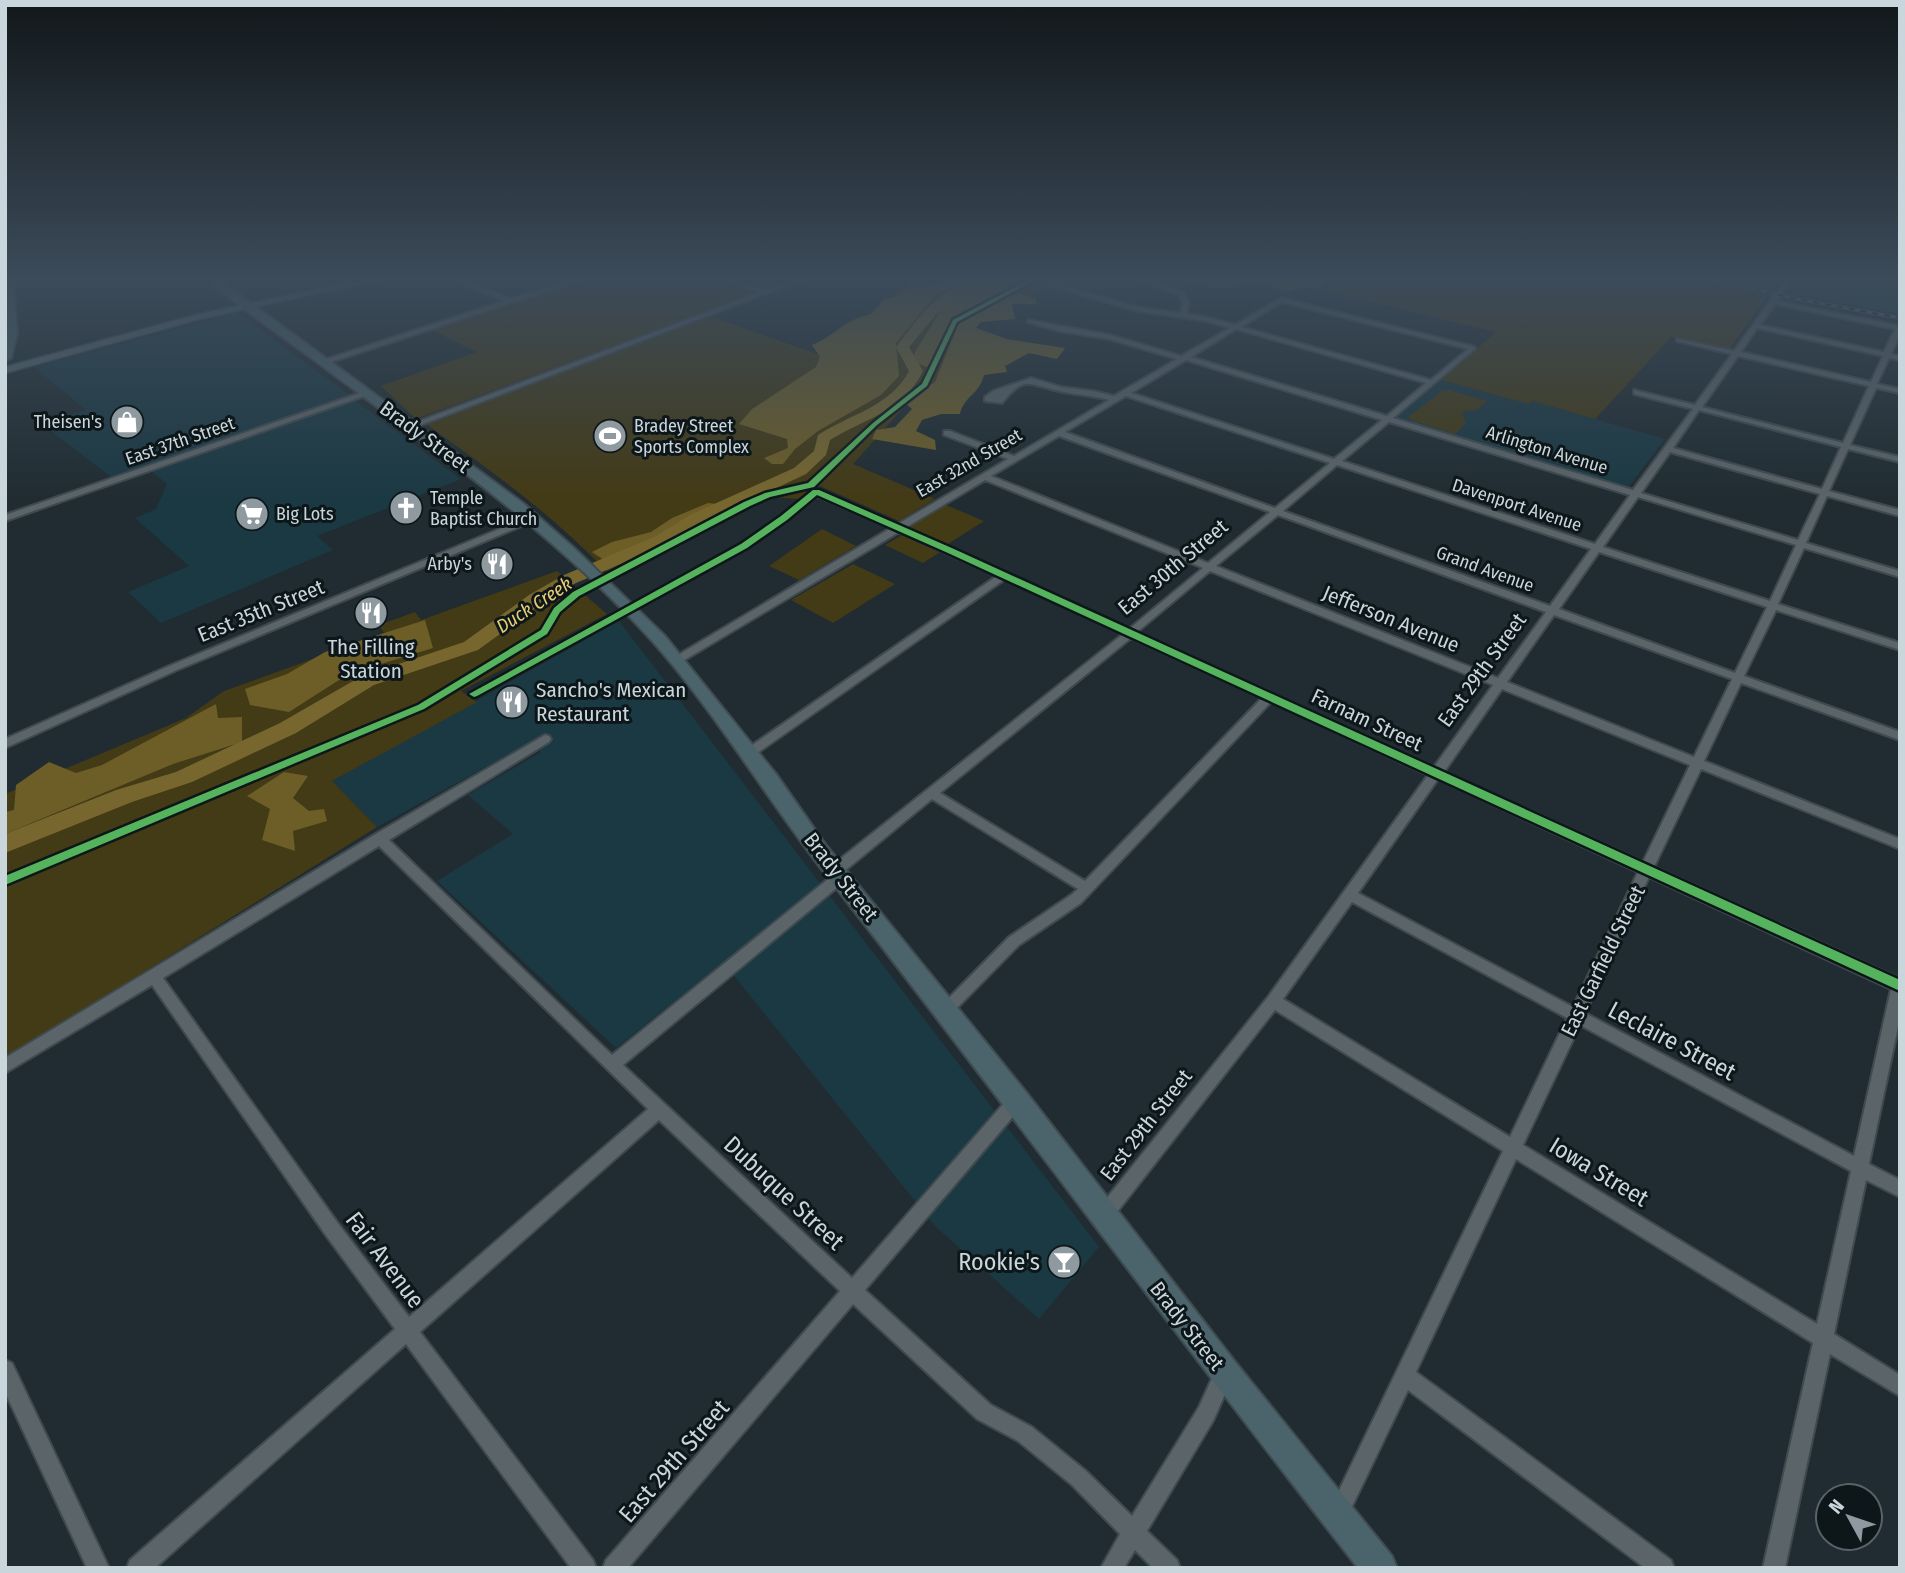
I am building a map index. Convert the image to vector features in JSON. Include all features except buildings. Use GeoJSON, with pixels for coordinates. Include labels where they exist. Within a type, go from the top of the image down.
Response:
{"type":"FeatureCollection","features":[{"type":"Feature","properties":{"kind":"highway","name":"Brady Street"},"geometry":{"type":"LineString","coordinates":[[308,351],[533,518],[630,610],[677,660],[837,874],[1017,1100],[1224,1374],[1380,1568]]}},
{"type":"Feature","properties":{"kind":"main road"},"geometry":{"type":"LineString","coordinates":[[5,360],[41,351]]}},
{"type":"Feature","properties":{"kind":"main road"},"geometry":{"type":"LineString","coordinates":[[5,370],[71,351]]}},
{"type":"Feature","properties":{"kind":"street"},"geometry":{"type":"LineString","coordinates":[[322,362],[355,351]]}},
{"type":"Feature","properties":{"kind":"street"},"geometry":{"type":"LineString","coordinates":[[410,426],[608,351]]}},
{"type":"Feature","properties":{"kind":"street","name":"Arlington Avenue"},"geometry":{"type":"LineString","coordinates":[[1160,351],[1900,573]]}},
{"type":"Feature","properties":{"kind":"street","name":"East 32nd Street"},"geometry":{"type":"LineString","coordinates":[[677,660],[1194,351]]}},
{"type":"Feature","properties":{"kind":"street"},"geometry":{"type":"LineString","coordinates":[[1321,351],[1431,382]]}},
{"type":"Feature","properties":{"kind":"street","name":"East 30th Street"},"geometry":{"type":"LineString","coordinates":[[612,1065],[931,793],[1130,633],[1469,351]]}},
{"type":"Feature","properties":{"kind":"street"},"geometry":{"type":"LineString","coordinates":[[1725,351],[1900,391]]}},
{"type":"Feature","properties":{"kind":"street","name":"East 29th Street"},"geometry":{"type":"LineString","coordinates":[[1103,1216],[1273,1000],[1739,351]]}},
{"type":"Feature","properties":{"kind":"street"},"geometry":{"type":"LineString","coordinates":[[1868,351],[1893,357]]}},
{"type":"Feature","properties":{"kind":"street","name":"East Garfield Street"},"geometry":{"type":"LineString","coordinates":[[1338,1515],[1698,763],[1873,385],[1893,357]]}},
{"type":"Feature","properties":{"kind":"street"},"geometry":{"type":"LineString","coordinates":[[1008,390],[1031,380],[1060,390],[1093,393],[1115,399]]}},
{"type":"Feature","properties":{"kind":"street"},"geometry":{"type":"LineString","coordinates":[[1637,392],[1900,460]]}},
{"type":"Feature","properties":{"kind":"street","name":"Davenport Avenue"},"geometry":{"type":"LineString","coordinates":[[1125,393],[1900,647]]}},
{"type":"Feature","properties":{"kind":"street","name":"East 37th Street"},"geometry":{"type":"LineString","coordinates":[[5,518],[366,394]]}},
{"type":"Feature","properties":{"kind":"street"},"geometry":{"type":"LineString","coordinates":[[947,433],[1015,459]]}},
{"type":"Feature","properties":{"kind":"street","name":"Grand Avenue"},"geometry":{"type":"LineString","coordinates":[[1059,433],[1900,736]]}},
{"type":"Feature","properties":{"kind":"street"},"geometry":{"type":"LineString","coordinates":[[1667,449],[1900,513]]}},
{"type":"Feature","properties":{"kind":"street","name":"Jefferson Avenue"},"geometry":{"type":"LineString","coordinates":[[985,477],[1900,844]]}},
{"type":"Feature","properties":{"kind":"street","name":"Farnam Street"},"geometry":{"type":"LineString","coordinates":[[630,610],[744,546],[784,519],[816,492],[1005,575],[1899,985]]}},
{"type":"Feature","properties":{"kind":"street","name":"East 35th Street"},"geometry":{"type":"LineString","coordinates":[[5,744],[173,668],[533,518]]}},
{"type":"Feature","properties":{"kind":"street"},"geometry":{"type":"LineString","coordinates":[[748,753],[1005,575]]}},
{"type":"Feature","properties":{"kind":"street"},"geometry":{"type":"LineString","coordinates":[[474,694],[630,610]]}},
{"type":"Feature","properties":{"kind":"street"},"geometry":{"type":"LineString","coordinates":[[946,1010],[1014,941],[1076,899],[1270,697]]}},
{"type":"Feature","properties":{"kind":"street"},"geometry":{"type":"LineString","coordinates":[[5,1066],[545,739]]}},
{"type":"Feature","properties":{"kind":"street"},"geometry":{"type":"LineString","coordinates":[[931,793],[1087,888]]}},
{"type":"Feature","properties":{"kind":"street","name":"Dubuque Street"},"geometry":{"type":"LineString","coordinates":[[379,838],[612,1065],[984,1412],[1025,1434],[1079,1478],[1169,1568]]}},
{"type":"Feature","properties":{"kind":"street","name":"Leclaire Street"},"geometry":{"type":"LineString","coordinates":[[1349,894],[1900,1189]]}},
{"type":"Feature","properties":{"kind":"street","name":"Fair Avenue"},"geometry":{"type":"LineString","coordinates":[[153,976],[331,1228],[585,1568]]}},
{"type":"Feature","properties":{"kind":"street"},"geometry":{"type":"LineString","coordinates":[[1774,1568],[1899,985]]}},
{"type":"Feature","properties":{"kind":"street","name":"Iowa Street"},"geometry":{"type":"LineString","coordinates":[[1273,1000],[1900,1386]]}},
{"type":"Feature","properties":{"kind":"street","name":"East 29th Street"},"geometry":{"type":"LineString","coordinates":[[614,1568],[1017,1100]]}},
{"type":"Feature","properties":{"kind":"street"},"geometry":{"type":"LineString","coordinates":[[138,1568],[660,1110]]}},
{"type":"Feature","properties":{"kind":"street"},"geometry":{"type":"LineString","coordinates":[[5,1370],[98,1568]]}},
{"type":"Feature","properties":{"kind":"street"},"geometry":{"type":"LineString","coordinates":[[1112,1568],[1206,1414],[1224,1374]]}},
{"type":"Feature","properties":{"kind":"street"},"geometry":{"type":"LineString","coordinates":[[1404,1375],[1663,1568]]}},
{"type":"Feature","properties":{"kind":"shaded area"},"geometry":{"type":"Polygon","coordinates":[[[93,351],[290,351],[351,396],[111,477],[42,424],[86,410],[34,367],[93,351]]]}},
{"type":"Feature","properties":{"kind":"shaded area"},"geometry":{"type":"Polygon","coordinates":[[[598,351],[416,419],[381,386],[477,352],[598,351]]]}},
{"type":"Feature","properties":{"kind":"shaded area","name":"Bradey Street Sports Complex"},"geometry":{"type":"Polygon","coordinates":[[[616,351],[810,351],[817,354],[820,351],[973,351],[974,363],[912,398],[853,464],[935,499],[899,521],[820,486],[800,499],[770,497],[614,579],[547,516],[426,424],[616,351]]]}},
{"type":"Feature","properties":{"kind":"shaded area"},"geometry":{"type":"Polygon","coordinates":[[[816,351],[897,351],[899,376],[881,395],[818,431],[795,449],[783,464],[772,464],[764,458],[788,448],[787,439],[739,424],[752,409],[816,367],[820,357],[816,351]]]}},
{"type":"Feature","properties":{"kind":"shaded area"},"geometry":{"type":"Polygon","coordinates":[[[916,351],[937,351],[929,368],[917,363],[916,351]]]}},
{"type":"Feature","properties":{"kind":"shaded area"},"geometry":{"type":"Polygon","coordinates":[[[947,351],[1063,351],[1057,359],[1029,353],[1005,366],[1007,372],[984,375],[960,414],[941,414],[922,420],[916,431],[935,440],[936,450],[872,439],[876,430],[895,427],[912,409],[904,402],[935,382],[947,351]]]}},
{"type":"Feature","properties":{"kind":"shaded area"},"geometry":{"type":"Polygon","coordinates":[[[1474,351],[1658,351],[1595,419],[1441,380],[1474,351]]]}},
{"type":"Feature","properties":{"kind":"shaded area"},"geometry":{"type":"Polygon","coordinates":[[[1441,380],[1529,404],[1532,401],[1665,439],[1627,489],[1394,418],[1441,380]]]}},
{"type":"Feature","properties":{"kind":"shaded area"},"geometry":{"type":"Polygon","coordinates":[[[1449,390],[1487,401],[1477,410],[1462,412],[1466,423],[1455,434],[1408,417],[1442,391],[1449,390]]]}},
{"type":"Feature","properties":{"kind":"shaded area"},"geometry":{"type":"Polygon","coordinates":[[[354,400],[461,479],[317,536],[333,550],[161,623],[128,592],[189,566],[135,518],[156,509],[167,484],[151,471],[354,400]]]}},
{"type":"Feature","properties":{"kind":"shaded area"},"geometry":{"type":"Polygon","coordinates":[[[708,503],[717,504],[653,541],[604,560],[592,552],[612,542],[651,532],[672,518],[708,503]]]}},
{"type":"Feature","properties":{"kind":"shaded area"},"geometry":{"type":"Polygon","coordinates":[[[946,505],[984,521],[948,544],[909,527],[946,505]]]}},
{"type":"Feature","properties":{"kind":"shaded area"},"geometry":{"type":"Polygon","coordinates":[[[822,529],[856,546],[799,580],[769,566],[822,529]]]}},
{"type":"Feature","properties":{"kind":"shaded area"},"geometry":{"type":"Polygon","coordinates":[[[902,535],[940,552],[923,563],[885,545],[902,535]]]}},
{"type":"Feature","properties":{"kind":"shaded area"},"geometry":{"type":"Polygon","coordinates":[[[853,564],[895,584],[833,623],[791,600],[853,564]]]}},
{"type":"Feature","properties":{"kind":"shaded area"},"geometry":{"type":"Polygon","coordinates":[[[557,571],[607,614],[461,691],[477,702],[332,781],[377,827],[5,1058],[5,794],[186,718],[224,691],[384,633],[379,625],[415,612],[421,620],[557,571]]]}},
{"type":"Feature","properties":{"kind":"shaded area"},"geometry":{"type":"Polygon","coordinates":[[[425,620],[433,648],[339,680],[289,712],[250,705],[245,689],[287,674],[325,652],[425,620]]]}},
{"type":"Feature","properties":{"kind":"shaded area"},"geometry":{"type":"Polygon","coordinates":[[[619,621],[1099,1247],[1039,1319],[935,1226],[735,977],[718,966],[616,1048],[437,881],[513,834],[468,795],[541,752],[531,742],[377,827],[332,781],[619,621]]]}},
{"type":"Feature","properties":{"kind":"shaded area"},"geometry":{"type":"Polygon","coordinates":[[[216,704],[218,718],[242,717],[242,742],[173,764],[5,834],[5,812],[14,810],[16,785],[49,762],[76,773],[102,765],[216,704]]]}},
{"type":"Feature","properties":{"kind":"shaded area"},"geometry":{"type":"Polygon","coordinates":[[[284,772],[308,776],[293,798],[309,811],[324,809],[327,821],[293,831],[295,851],[262,840],[270,809],[247,796],[284,772]]]}},
{"type":"Feature","properties":{"kind":"waterway","name":"Duck Creek"},"geometry":{"type":"LineString","coordinates":[[5,844],[124,796],[184,777],[288,728],[367,681],[471,646],[536,599],[570,579],[662,540],[696,519],[800,471],[821,452],[823,438],[900,396],[916,371],[905,351]]}},
{"type":"Feature","properties":{"kind":"cycle path"},"geometry":{"type":"LineString","coordinates":[[5,881],[421,707],[544,632],[557,610],[576,594],[747,504],[768,495],[811,485],[875,424],[925,385],[941,351]]}},
{"type":"Feature","properties":{"kind":"cycle path"},"geometry":{"type":"LineString","coordinates":[[474,694],[744,546],[816,492],[951,551],[1900,986]]}},
{"type":"Feature","properties":{"kind":"place","name":"Theisen's"},"geometry":{"type":"Point","coordinates":[127,422]}},
{"type":"Feature","properties":{"kind":"place","name":"Bradey Street Sports Complex"},"geometry":{"type":"Point","coordinates":[610,436]}},
{"type":"Feature","properties":{"kind":"place","name":"Temple Baptist Church"},"geometry":{"type":"Point","coordinates":[406,508]}},
{"type":"Feature","properties":{"kind":"place","name":"Big Lots"},"geometry":{"type":"Point","coordinates":[252,514]}},
{"type":"Feature","properties":{"kind":"place","name":"Arby's"},"geometry":{"type":"Point","coordinates":[497,564]}},
{"type":"Feature","properties":{"kind":"place","name":"The Filling Station"},"geometry":{"type":"Point","coordinates":[371,613]}},
{"type":"Feature","properties":{"kind":"place","name":"Sancho's Mexican Restaurant"},"geometry":{"type":"Point","coordinates":[512,702]}},
{"type":"Feature","properties":{"kind":"place","name":"Rookie's"},"geometry":{"type":"Point","coordinates":[1064,1262]}}]}
